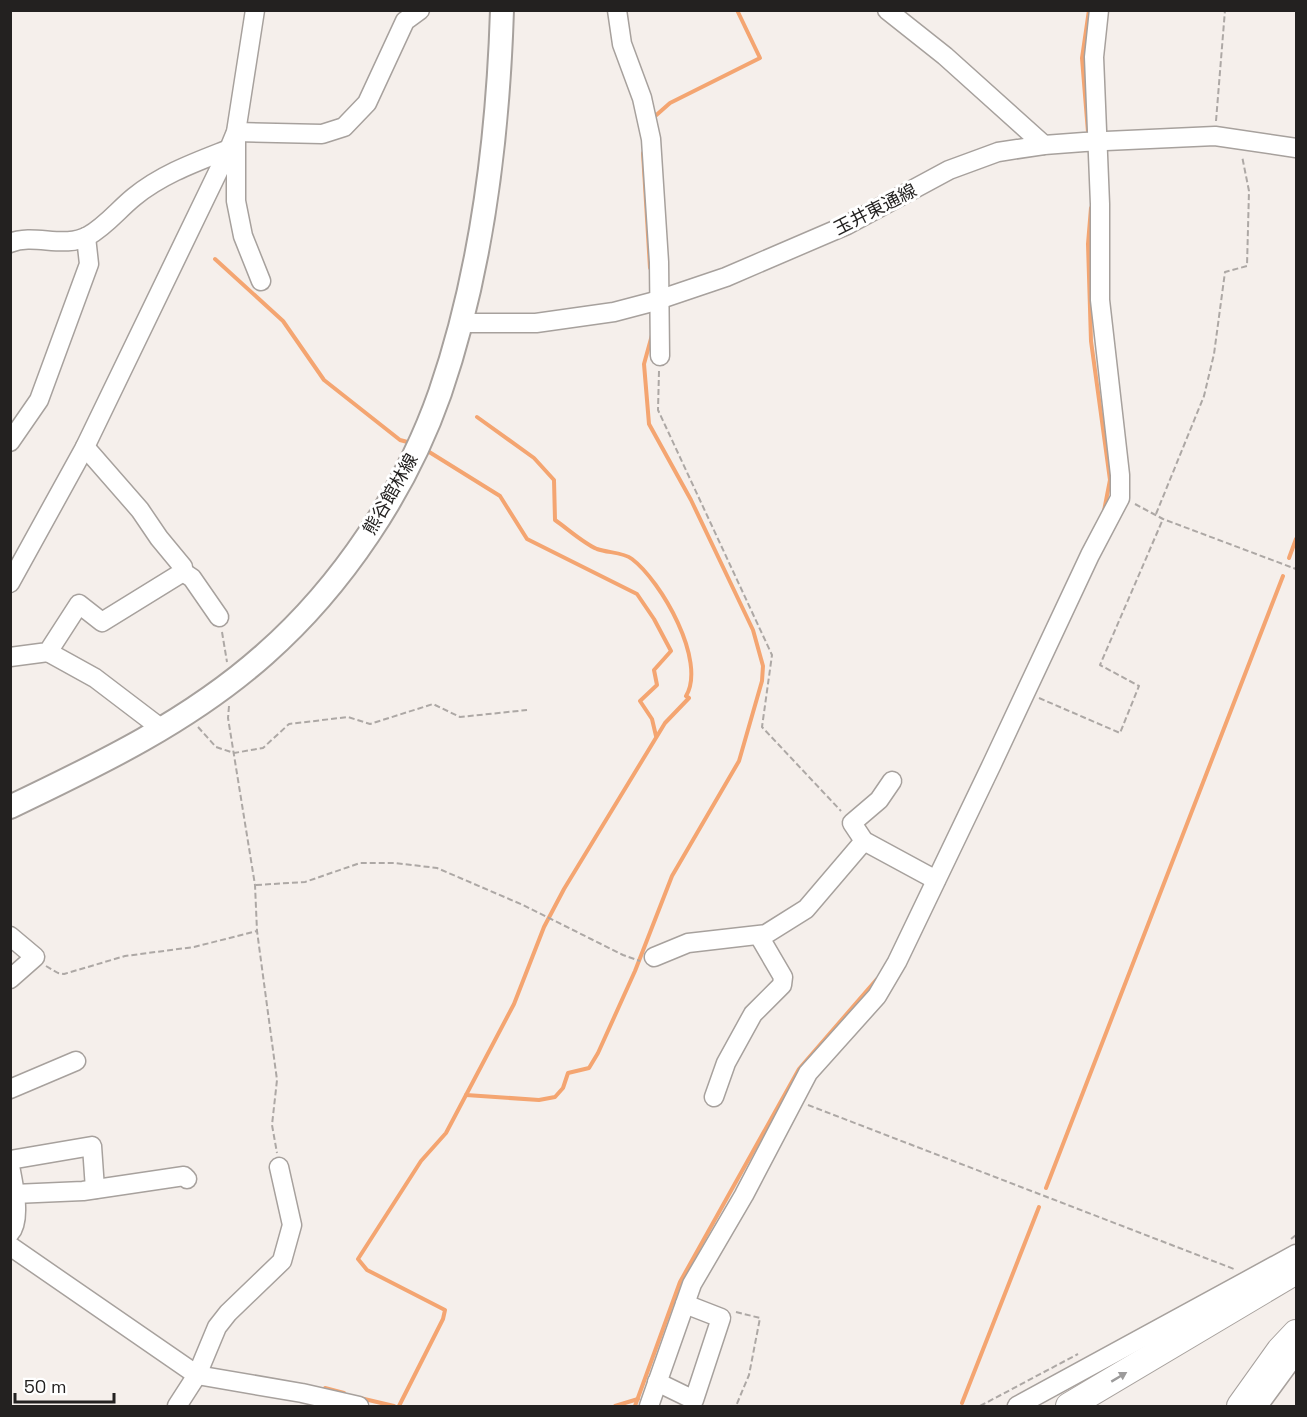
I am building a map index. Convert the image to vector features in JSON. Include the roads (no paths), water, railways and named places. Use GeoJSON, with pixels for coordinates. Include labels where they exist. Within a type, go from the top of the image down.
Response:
{"type":"FeatureCollection","features":[{"type":"Feature","properties":{"kind":"highway"},"geometry":{"type":"LineString","coordinates":[[1069,1407],[1296,1271]]}},
{"type":"Feature","properties":{"kind":"highway"},"geometry":{"type":"LineString","coordinates":[[1240,1407],[1280,1350],[1296,1333]]}},
{"type":"Feature","properties":{"kind":"main road","name":"熊谷館林線"},"geometry":{"type":"LineString","coordinates":[[10,807],[114,757],[162,729],[229,684],[281,639],[325,593],[356,552],[384,508],[418,444],[440,394],[461,322],[478,245],[489,171],[499,86],[502,10]]}},
{"type":"Feature","properties":{"kind":"street"},"geometry":{"type":"LineString","coordinates":[[255,10],[232,141],[236,201],[243,236],[261,281]]}},
{"type":"Feature","properties":{"kind":"street"},"geometry":{"type":"LineString","coordinates":[[10,243],[19,239],[63,241],[86,237],[100,228],[135,195],[178,169],[232,141],[322,134],[344,127],[367,103],[405,21],[420,10]]}},
{"type":"Feature","properties":{"kind":"street"},"geometry":{"type":"LineString","coordinates":[[617,10],[622,44],[642,98],[651,139],[659,262],[660,356]]}},
{"type":"Feature","properties":{"kind":"street"},"geometry":{"type":"LineString","coordinates":[[887,10],[945,56],[1044,146]]}},
{"type":"Feature","properties":{"kind":"street"},"geometry":{"type":"LineString","coordinates":[[649,1407],[692,1284],[744,1195],[808,1073],[877,996],[897,962],[931,878],[1120,498],[1120,475],[1100,300],[1093,142],[1094,57],[1099,10]]}},
{"type":"Feature","properties":{"kind":"street","name":"玉井東通線"},"geometry":{"type":"LineString","coordinates":[[461,322],[536,323],[614,312],[660,299],[726,278],[847,225],[949,170],[998,152],[1093,142],[1215,136],[1296,148]]}},
{"type":"Feature","properties":{"kind":"street"},"geometry":{"type":"LineString","coordinates":[[10,583],[85,447],[232,141]]}},
{"type":"Feature","properties":{"kind":"street"},"geometry":{"type":"LineString","coordinates":[[10,442],[39,400],[78,295],[89,264],[86,237]]}},
{"type":"Feature","properties":{"kind":"street"},"geometry":{"type":"LineString","coordinates":[[85,447],[140,510],[183,567],[183,572]]}},
{"type":"Feature","properties":{"kind":"street"},"geometry":{"type":"LineString","coordinates":[[183,572],[192,578],[219,617]]}},
{"type":"Feature","properties":{"kind":"street"},"geometry":{"type":"LineString","coordinates":[[48,652],[79,604],[102,622],[183,572]]}},
{"type":"Feature","properties":{"kind":"street"},"geometry":{"type":"LineString","coordinates":[[10,657],[48,652],[95,678],[162,729]]}},
{"type":"Feature","properties":{"kind":"street"},"geometry":{"type":"LineString","coordinates":[[892,781],[879,800],[852,823],[864,841],[931,878]]}},
{"type":"Feature","properties":{"kind":"street"},"geometry":{"type":"LineString","coordinates":[[654,957],[688,943],[766,934],[806,909],[864,841]]}},
{"type":"Feature","properties":{"kind":"street"},"geometry":{"type":"LineString","coordinates":[[10,936],[35,957],[10,979]]}},
{"type":"Feature","properties":{"kind":"street"},"geometry":{"type":"LineString","coordinates":[[714,1097],[726,1062],[753,1014],[782,985],[783,977],[759,936]]}},
{"type":"Feature","properties":{"kind":"street"},"geometry":{"type":"LineString","coordinates":[[10,1089],[76,1061]]}},
{"type":"Feature","properties":{"kind":"street"},"geometry":{"type":"LineString","coordinates":[[10,1160],[92,1146],[95,1189]]}},
{"type":"Feature","properties":{"kind":"street"},"geometry":{"type":"LineString","coordinates":[[10,1166],[16,1213],[14,1229],[10,1233]]}},
{"type":"Feature","properties":{"kind":"street"},"geometry":{"type":"LineString","coordinates":[[177,1407],[197,1375],[217,1327],[228,1313],[282,1261],[292,1225],[279,1167]]}},
{"type":"Feature","properties":{"kind":"street"},"geometry":{"type":"LineString","coordinates":[[14,1194],[95,1189],[184,1176],[187,1179]]}},
{"type":"Feature","properties":{"kind":"street"},"geometry":{"type":"LineString","coordinates":[[10,1246],[197,1375],[302,1393],[359,1407]]}},
{"type":"Feature","properties":{"kind":"street"},"geometry":{"type":"LineString","coordinates":[[1017,1407],[1296,1254]]}},
{"type":"Feature","properties":{"kind":"street"},"geometry":{"type":"LineString","coordinates":[[657,1382],[694,1400],[721,1318],[685,1304]]}},
{"type":"Feature","properties":{"kind":"street"},"geometry":{"type":"LineString","coordinates":[[1258,1407],[1296,1354]]}},
{"type":"Feature","properties":{"kind":"waterway"},"geometry":{"type":"LineString","coordinates":[[653,118],[670,103],[760,58],[737,10]]}},
{"type":"Feature","properties":{"kind":"waterway"},"geometry":{"type":"LineString","coordinates":[[1088,132],[1082,58],[1089,10]]}},
{"type":"Feature","properties":{"kind":"waterway"},"geometry":{"type":"LineString","coordinates":[[643,153],[650,268]]}},
{"type":"Feature","properties":{"kind":"waterway"},"geometry":{"type":"LineString","coordinates":[[1091,208],[1088,244],[1091,341],[1110,480],[1104,511]]}},
{"type":"Feature","properties":{"kind":"waterway"},"geometry":{"type":"LineString","coordinates":[[215,259],[283,321],[324,380],[400,440],[411,443]]}},
{"type":"Feature","properties":{"kind":"waterway"},"geometry":{"type":"LineString","coordinates":[[466,1095],[539,1100],[555,1097],[563,1088],[568,1073],[589,1068],[635,971],[672,876],[739,761],[762,681],[763,666],[753,630],[691,500],[649,424],[644,364],[652,335]]}},
{"type":"Feature","properties":{"kind":"waterway"},"geometry":{"type":"LineString","coordinates":[[399,1406],[443,1319],[445,1310],[367,1270],[358,1259],[421,1161],[446,1133],[514,1004],[544,927],[564,889],[665,723],[689,698],[686,696],[691,681],[686,643],[678,623],[656,585],[644,570],[628,557],[601,550],[581,540],[555,520],[554,480],[534,458],[477,417]]}},
{"type":"Feature","properties":{"kind":"waterway"},"geometry":{"type":"LineString","coordinates":[[426,450],[500,496],[527,539],[637,594],[671,651],[654,670],[657,685],[640,701],[652,719],[656,736]]}},
{"type":"Feature","properties":{"kind":"waterway"},"geometry":{"type":"LineString","coordinates":[[1289,558],[1296,539]]}},
{"type":"Feature","properties":{"kind":"waterway"},"geometry":{"type":"LineString","coordinates":[[1046,1188],[1283,576]]}},
{"type":"Feature","properties":{"kind":"waterway"},"geometry":{"type":"LineString","coordinates":[[635,1406],[680,1282],[799,1069],[877,979]]}},
{"type":"Feature","properties":{"kind":"waterway"},"geometry":{"type":"LineString","coordinates":[[962,1403],[1039,1207]]}},
{"type":"Feature","properties":{"kind":"waterway"},"geometry":{"type":"LineString","coordinates":[[325,1388],[344,1393]]}},
{"type":"Feature","properties":{"kind":"waterway"},"geometry":{"type":"LineString","coordinates":[[360,1398],[394,1406]]}},
{"type":"Feature","properties":{"kind":"waterway"},"geometry":{"type":"LineString","coordinates":[[615,1406],[638,1399]]}}]}
